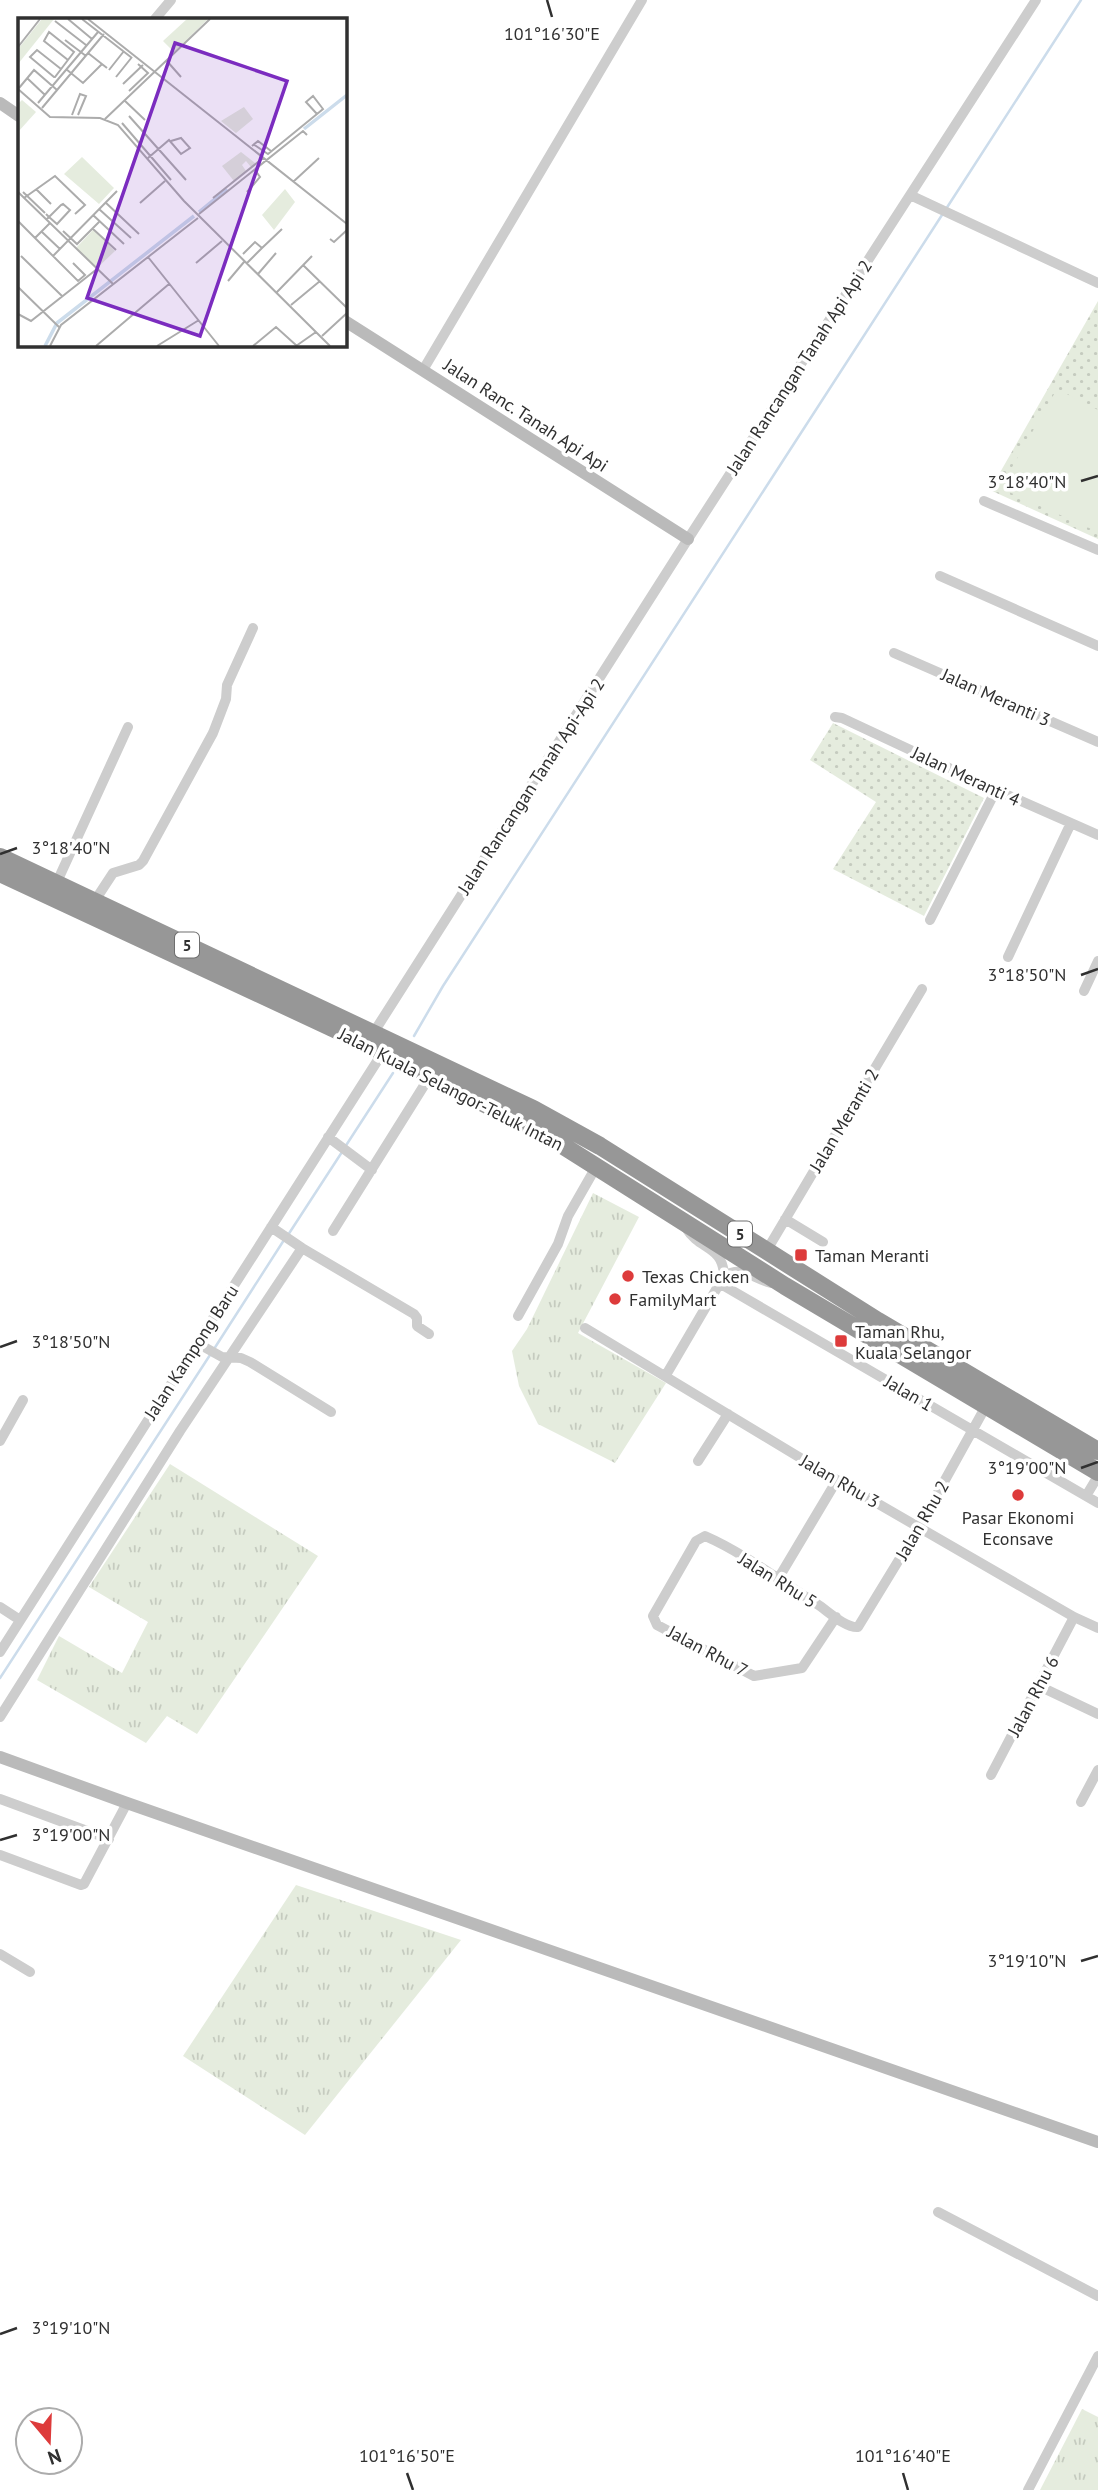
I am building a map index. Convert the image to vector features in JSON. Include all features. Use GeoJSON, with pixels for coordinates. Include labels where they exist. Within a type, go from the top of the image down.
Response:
{"type":"FeatureCollection","features":[{"type":"Feature","properties":{"kind":"highway","name":"Jalan Kuala Selangor-Teluk Intan"},"geometry":{"type":"LineString","coordinates":[[0,857],[533,1109],[600,1146],[890,1327],[1098,1451]]}},
{"type":"Feature","properties":{"kind":"highway","name":"Jalan Kuala Selangor-Teluk Intan"},"geometry":{"type":"LineString","coordinates":[[0,873],[383,1052],[545,1135],[785,1286],[1098,1474]]}},
{"type":"Feature","properties":{"kind":"street"},"geometry":{"type":"LineString","coordinates":[[156,18],[170,0]]}},
{"type":"Feature","properties":{"kind":"street"},"geometry":{"type":"LineString","coordinates":[[423,370],[642,0]]}},
{"type":"Feature","properties":{"kind":"street"},"geometry":{"type":"LineString","coordinates":[[1037,0],[910,195],[1097,280]]}},
{"type":"Feature","properties":{"kind":"street"},"geometry":{"type":"LineString","coordinates":[[0,103],[18,115]]}},
{"type":"Feature","properties":{"kind":"street","name":"Jalan Rancangan Tanah Api Api 2"},"geometry":{"type":"LineString","coordinates":[[688,539],[910,195]]}},
{"type":"Feature","properties":{"kind":"street","name":"Jalan Ranc. Tanah Api Api"},"geometry":{"type":"LineString","coordinates":[[346,322],[688,539]]}},
{"type":"Feature","properties":{"kind":"street"},"geometry":{"type":"LineString","coordinates":[[984,501],[1098,551]]}},
{"type":"Feature","properties":{"kind":"street","name":"Jalan Rancangan Tanah Api-Api 2"},"geometry":{"type":"LineString","coordinates":[[374,1032],[688,539]]}},
{"type":"Feature","properties":{"kind":"street"},"geometry":{"type":"LineString","coordinates":[[940,576],[1098,646]]}},
{"type":"Feature","properties":{"kind":"street"},"geometry":{"type":"LineString","coordinates":[[94,902],[113,873],[143,862],[213,733],[226,699],[227,685],[253,628]]}},
{"type":"Feature","properties":{"kind":"street","name":"Jalan Meranti 3"},"geometry":{"type":"LineString","coordinates":[[894,653],[1098,742]]}},
{"type":"Feature","properties":{"kind":"street","name":"Jalan Meranti 4"},"geometry":{"type":"LineString","coordinates":[[835,718],[842,718],[1098,835]]}},
{"type":"Feature","properties":{"kind":"street"},"geometry":{"type":"LineString","coordinates":[[56,884],[128,727]]}},
{"type":"Feature","properties":{"kind":"street"},"geometry":{"type":"LineString","coordinates":[[930,920],[996,790]]}},
{"type":"Feature","properties":{"kind":"street"},"geometry":{"type":"LineString","coordinates":[[1007,957],[1071,823]]}},
{"type":"Feature","properties":{"kind":"street"},"geometry":{"type":"LineString","coordinates":[[1084,991],[1098,961]]}},
{"type":"Feature","properties":{"kind":"street","name":"Jalan Meranti 2"},"geometry":{"type":"LineString","coordinates":[[767,1250],[922,989]]}},
{"type":"Feature","properties":{"kind":"street","name":"Jalan Kampong Baru"},"geometry":{"type":"LineString","coordinates":[[0,1652],[201,1345],[271,1227],[383,1052]]}},
{"type":"Feature","properties":{"kind":"street"},"geometry":{"type":"LineString","coordinates":[[333,1231],[430,1076]]}},
{"type":"Feature","properties":{"kind":"street"},"geometry":{"type":"LineString","coordinates":[[328,1138],[372,1170]]}},
{"type":"Feature","properties":{"kind":"street"},"geometry":{"type":"LineString","coordinates":[[518,1316],[596,1167]]}},
{"type":"Feature","properties":{"kind":"street"},"geometry":{"type":"LineString","coordinates":[[785,1219],[822,1242]]}},
{"type":"Feature","properties":{"kind":"street"},"geometry":{"type":"LineString","coordinates":[[666,1375],[721,1279],[723,1261],[719,1255],[692,1238],[683,1222]]}},
{"type":"Feature","properties":{"kind":"street"},"geometry":{"type":"LineString","coordinates":[[271,1227],[414,1314],[417,1326],[429,1334]]}},
{"type":"Feature","properties":{"kind":"street"},"geometry":{"type":"LineString","coordinates":[[0,1717],[226,1357],[302,1248]]}},
{"type":"Feature","properties":{"kind":"street"},"geometry":{"type":"LineString","coordinates":[[721,1279],[740,1270],[757,1279],[785,1286]]}},
{"type":"Feature","properties":{"kind":"street","name":"Jalan 1"},"geometry":{"type":"LineString","coordinates":[[721,1279],[1098,1503]]}},
{"type":"Feature","properties":{"kind":"street","name":"Jalan Rhu 3"},"geometry":{"type":"LineString","coordinates":[[585,1328],[837,1480],[1074,1617],[1098,1628]]}},
{"type":"Feature","properties":{"kind":"street"},"geometry":{"type":"LineString","coordinates":[[201,1345],[226,1357],[250,1362],[331,1412]]}},
{"type":"Feature","properties":{"kind":"street"},"geometry":{"type":"LineString","coordinates":[[0,1441],[23,1400]]}},
{"type":"Feature","properties":{"kind":"street","name":"Jalan Rhu 2"},"geometry":{"type":"LineString","coordinates":[[853,1628],[859,1628],[862,1624],[986,1406]]}},
{"type":"Feature","properties":{"kind":"street"},"geometry":{"type":"LineString","coordinates":[[698,1461],[728,1414]]}},
{"type":"Feature","properties":{"kind":"street"},"geometry":{"type":"LineString","coordinates":[[1086,1496],[1098,1474]]}},
{"type":"Feature","properties":{"kind":"street"},"geometry":{"type":"LineString","coordinates":[[778,1579],[837,1480]]}},
{"type":"Feature","properties":{"kind":"street","name":"Jalan Rhu 5"},"geometry":{"type":"LineString","coordinates":[[702,1536],[709,1537],[778,1579],[853,1628]]}},
{"type":"Feature","properties":{"kind":"street","name":"Jalan Rhu 7"},"geometry":{"type":"LineString","coordinates":[[702,1536],[696,1541],[654,1613],[653,1619],[657,1625],[754,1676],[802,1668],[836,1616]]}},
{"type":"Feature","properties":{"kind":"street"},"geometry":{"type":"LineString","coordinates":[[0,1607],[20,1620]]}},
{"type":"Feature","properties":{"kind":"street","name":"Jalan Rhu 6"},"geometry":{"type":"LineString","coordinates":[[991,1775],[1074,1617]]}},
{"type":"Feature","properties":{"kind":"street"},"geometry":{"type":"LineString","coordinates":[[1039,1686],[1098,1714]]}},
{"type":"Feature","properties":{"kind":"street"},"geometry":{"type":"LineString","coordinates":[[0,1757],[1098,2141]]}},
{"type":"Feature","properties":{"kind":"street"},"geometry":{"type":"LineString","coordinates":[[1081,1802],[1098,1770]]}},
{"type":"Feature","properties":{"kind":"street"},"geometry":{"type":"LineString","coordinates":[[0,1799],[109,1839]]}},
{"type":"Feature","properties":{"kind":"street"},"geometry":{"type":"LineString","coordinates":[[0,1855],[80,1885],[86,1882],[128,1803]]}},
{"type":"Feature","properties":{"kind":"street"},"geometry":{"type":"LineString","coordinates":[[0,1954],[30,1972]]}},
{"type":"Feature","properties":{"kind":"street"},"geometry":{"type":"LineString","coordinates":[[938,2212],[1098,2296]]}},
{"type":"Feature","properties":{"kind":"street"},"geometry":{"type":"LineString","coordinates":[[1028,2490],[1098,2356]]}},
{"type":"Feature","properties":{"kind":"green space"},"geometry":{"type":"Polygon","coordinates":[[[1098,301],[1098,539],[990,490],[1098,301]]]}},
{"type":"Feature","properties":{"kind":"green space"},"geometry":{"type":"Polygon","coordinates":[[[1057,389],[1098,410],[1098,532],[1000,488],[1057,389]]]}},
{"type":"Feature","properties":{"kind":"green space"},"geometry":{"type":"Polygon","coordinates":[[[833,723],[984,798],[924,916],[833,869],[876,802],[810,760],[833,723]]]}},
{"type":"Feature","properties":{"kind":"green space"},"geometry":{"type":"Polygon","coordinates":[[[593,1193],[639,1217],[578,1333],[666,1383],[615,1463],[538,1424],[519,1386],[512,1351],[527,1329],[593,1193]]]}},
{"type":"Feature","properties":{"kind":"green space"},"geometry":{"type":"Polygon","coordinates":[[[170,1464],[318,1556],[197,1734],[167,1716],[146,1743],[37,1680],[59,1636],[122,1673],[148,1622],[89,1587],[170,1464]]]}},
{"type":"Feature","properties":{"kind":"green space"},"geometry":{"type":"Polygon","coordinates":[[[296,1885],[461,1940],[305,2135],[183,2056],[296,1885]]]}},
{"type":"Feature","properties":{"kind":"green space"},"geometry":{"type":"Polygon","coordinates":[[[1082,2409],[1098,2417],[1098,2490],[1040,2490],[1082,2409]]]}},
{"type":"Feature","properties":{"kind":"waterway"},"geometry":{"type":"LineString","coordinates":[[946,209],[1081,0]]}},
{"type":"Feature","properties":{"kind":"waterway"},"geometry":{"type":"LineString","coordinates":[[414,1036],[443,986],[942,215]]}},
{"type":"Feature","properties":{"kind":"waterway"},"geometry":{"type":"LineString","coordinates":[[345,1147],[393,1073]]}},
{"type":"Feature","properties":{"kind":"waterway"},"geometry":{"type":"LineString","coordinates":[[288,1235],[342,1152]]}},
{"type":"Feature","properties":{"kind":"waterway"},"geometry":{"type":"LineString","coordinates":[[214,1349],[284,1240]]}},
{"type":"Feature","properties":{"kind":"waterway"},"geometry":{"type":"LineString","coordinates":[[0,1678],[210,1355]]}},
{"type":"Feature","properties":{"kind":"place","name":"Taman Meranti"},"geometry":{"type":"Point","coordinates":[801,1255]}},
{"type":"Feature","properties":{"kind":"place","name":"Texas Chicken"},"geometry":{"type":"Point","coordinates":[628,1276]}},
{"type":"Feature","properties":{"kind":"place","name":"FamilyMart"},"geometry":{"type":"Point","coordinates":[615,1299]}},
{"type":"Feature","properties":{"kind":"place","name":"Taman Rhu, Kuala Selangor"},"geometry":{"type":"Point","coordinates":[841,1341]}},
{"type":"Feature","properties":{"kind":"place","name":"Pasar Ekonomi Econsave"},"geometry":{"type":"Point","coordinates":[1018,1495]}}]}
